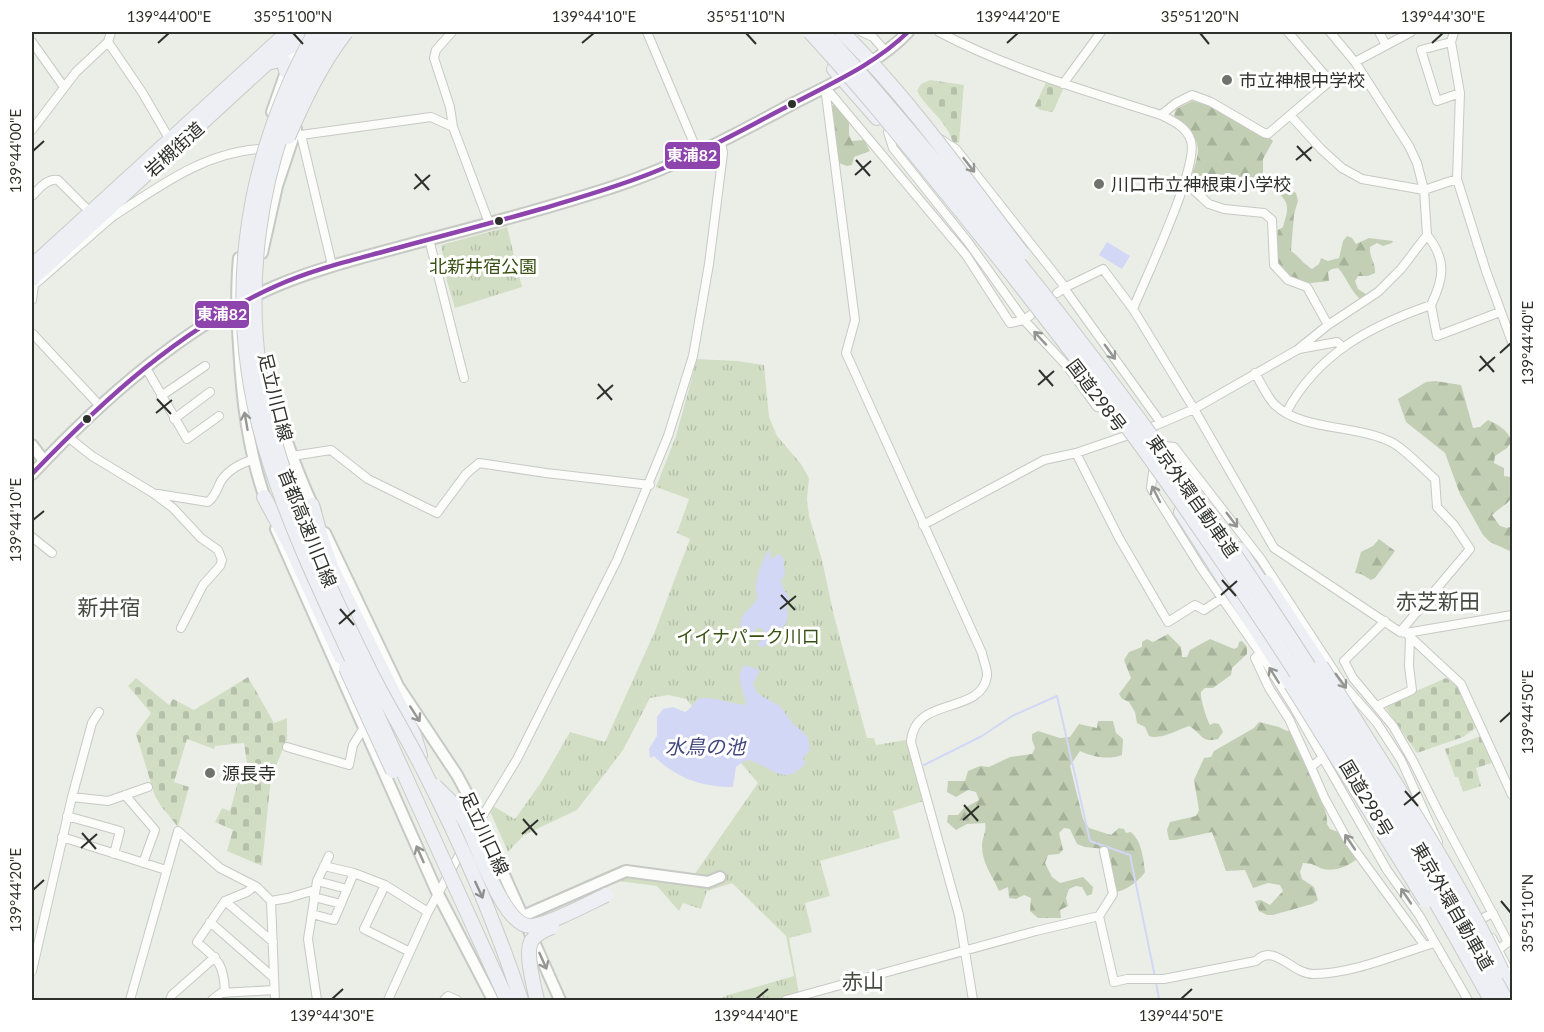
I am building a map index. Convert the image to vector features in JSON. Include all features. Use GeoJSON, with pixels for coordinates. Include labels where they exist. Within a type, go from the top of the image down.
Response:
{"type":"FeatureCollection","features":[{"type":"Feature","properties":{"kind":"highway"},"geometry":{"type":"LineString","coordinates":[[269,132],[290,68],[307,32]]}},
{"type":"Feature","properties":{"kind":"highway","name":"首都高速川口線"},"geometry":{"type":"LineString","coordinates":[[315,32],[282,98],[269,132],[246,240],[243,293],[245,345],[259,428],[270,465],[313,573],[502,1000]]}},
{"type":"Feature","properties":{"kind":"highway","name":"岩槻街道"},"geometry":{"type":"LineString","coordinates":[[32,266],[170,140],[273,37],[323,32]]}},
{"type":"Feature","properties":{"kind":"highway","name":"首都高速川口線"},"geometry":{"type":"LineString","coordinates":[[329,32],[298,88],[277,144],[264,194],[256,261],[255,304],[259,363],[274,441],[285,476],[324,570],[367,665],[428,778],[495,926],[521,1000]]}},
{"type":"Feature","properties":{"kind":"highway"},"geometry":{"type":"LineString","coordinates":[[256,261],[274,179],[284,148],[299,112],[328,55],[343,32]]}},
{"type":"Feature","properties":{"kind":"highway"},"geometry":{"type":"LineString","coordinates":[[802,32],[869,99]]}},
{"type":"Feature","properties":{"kind":"highway","name":"国道298号"},"geometry":{"type":"LineString","coordinates":[[802,32],[888,132],[1033,311],[1127,435],[1266,636],[1328,733],[1488,1000]]}},
{"type":"Feature","properties":{"kind":"highway","name":"東京外環自動車道"},"geometry":{"type":"LineString","coordinates":[[810,32],[869,99],[1033,300],[1121,416],[1193,518],[1269,629],[1393,827],[1488,1000]]}},
{"type":"Feature","properties":{"kind":"highway","name":"東京外環自動車道"},"geometry":{"type":"LineString","coordinates":[[824,32],[958,188],[1092,357],[1184,482],[1278,619],[1416,840],[1506,1000]]}},
{"type":"Feature","properties":{"kind":"highway","name":"国道298号"},"geometry":{"type":"LineString","coordinates":[[831,32],[869,66],[906,117],[1157,425],[1167,446],[1229,535],[1388,782],[1435,860],[1512,998]]}},
{"type":"Feature","properties":{"kind":"highway"},"geometry":{"type":"LineString","coordinates":[[842,32],[869,66],[911,107],[1031,265],[1092,357]]}},
{"type":"Feature","properties":{"kind":"highway"},"geometry":{"type":"LineString","coordinates":[[848,32],[869,66]]}},
{"type":"Feature","properties":{"kind":"highway","name":"岩槻街道"},"geometry":{"type":"LineString","coordinates":[[32,282],[109,214],[294,35]]}},
{"type":"Feature","properties":{"kind":"highway"},"geometry":{"type":"LineString","coordinates":[[267,63],[280,60],[284,63],[286,71]]}},
{"type":"Feature","properties":{"kind":"highway"},"geometry":{"type":"LineString","coordinates":[[264,497],[292,549],[502,1000]]}},
{"type":"Feature","properties":{"kind":"highway"},"geometry":{"type":"LineString","coordinates":[[312,505],[332,569],[414,735],[428,778],[464,819],[505,908],[518,923],[524,926],[538,925],[607,899],[541,932],[532,940],[529,957],[537,1000]]}},
{"type":"Feature","properties":{"kind":"highway"},"geometry":{"type":"LineString","coordinates":[[1181,512],[1488,1000]]}},
{"type":"Feature","properties":{"kind":"highway"},"geometry":{"type":"LineString","coordinates":[[1229,535],[1276,595],[1460,889],[1512,992]]}},
{"type":"Feature","properties":{"kind":"main road","name":"足立川口線"},"geometry":{"type":"LineString","coordinates":[[343,32],[277,186],[262,250],[260,326],[273,403],[285,440],[312,505],[398,686],[456,775],[480,819],[560,1000]]}},
{"type":"Feature","properties":{"kind":"main road"},"geometry":{"type":"LineString","coordinates":[[32,474],[100,406],[146,368],[177,345],[260,294],[332,265],[613,187],[698,153],[869,66],[908,32]]}},
{"type":"Feature","properties":{"kind":"main road","name":"足立川口線"},"geometry":{"type":"LineString","coordinates":[[294,35],[286,71],[260,149],[243,225],[237,307],[241,385],[254,459],[264,497],[283,549],[363,729],[438,892],[502,1000]]}},
{"type":"Feature","properties":{"kind":"main road"},"geometry":{"type":"LineString","coordinates":[[32,445],[44,461]]}},
{"type":"Feature","properties":{"kind":"main road"},"geometry":{"type":"LineString","coordinates":[[523,916],[626,871],[708,882],[720,877]]}},
{"type":"Feature","properties":{"kind":"street"},"geometry":{"type":"LineString","coordinates":[[32,130],[76,72],[108,42],[111,32]]}},
{"type":"Feature","properties":{"kind":"street"},"geometry":{"type":"LineString","coordinates":[[452,32],[436,50],[434,58],[450,107],[453,127],[489,223]]}},
{"type":"Feature","properties":{"kind":"street"},"geometry":{"type":"LineString","coordinates":[[647,32],[698,153]]}},
{"type":"Feature","properties":{"kind":"street"},"geometry":{"type":"LineString","coordinates":[[862,32],[873,38],[886,52]]}},
{"type":"Feature","properties":{"kind":"street"},"geometry":{"type":"LineString","coordinates":[[939,32],[1063,84],[1161,115],[1175,122],[1189,134],[1193,150],[1185,182],[1132,309]]}},
{"type":"Feature","properties":{"kind":"street"},"geometry":{"type":"LineString","coordinates":[[1063,84],[1101,32]]}},
{"type":"Feature","properties":{"kind":"street"},"geometry":{"type":"LineString","coordinates":[[1161,115],[1176,103],[1192,95],[1211,102],[1268,134],[1330,81],[1288,32]]}},
{"type":"Feature","properties":{"kind":"street"},"geometry":{"type":"LineString","coordinates":[[1330,32],[1355,62],[1409,146],[1417,163],[1424,190],[1427,235],[1434,244],[1443,265],[1440,285],[1431,306],[1437,336],[1500,312]]}},
{"type":"Feature","properties":{"kind":"street"},"geometry":{"type":"LineString","coordinates":[[1379,32],[1386,45]]}},
{"type":"Feature","properties":{"kind":"street"},"geometry":{"type":"LineString","coordinates":[[1355,62],[1411,32]]}},
{"type":"Feature","properties":{"kind":"street"},"geometry":{"type":"LineString","coordinates":[[1454,32],[1451,42],[1460,93],[1457,179],[1512,342]]}},
{"type":"Feature","properties":{"kind":"street"},"geometry":{"type":"LineString","coordinates":[[32,42],[64,87]]}},
{"type":"Feature","properties":{"kind":"street"},"geometry":{"type":"LineString","coordinates":[[108,42],[142,92],[170,140]]}},
{"type":"Feature","properties":{"kind":"street"},"geometry":{"type":"LineString","coordinates":[[1451,42],[1421,50],[1437,101],[1460,93]]}},
{"type":"Feature","properties":{"kind":"street"},"geometry":{"type":"LineString","coordinates":[[825,87],[966,255],[1010,323],[1024,321],[1032,314]]}},
{"type":"Feature","properties":{"kind":"street"},"geometry":{"type":"LineString","coordinates":[[825,87],[855,321],[846,353],[982,653],[987,676],[979,692],[970,698],[919,720],[912,730],[911,742],[959,915],[973,1000]]}},
{"type":"Feature","properties":{"kind":"street"},"geometry":{"type":"LineString","coordinates":[[1290,115],[1342,168],[1362,178],[1424,190],[1457,179]]}},
{"type":"Feature","properties":{"kind":"street"},"geometry":{"type":"LineString","coordinates":[[332,265],[298,134],[431,117],[453,127]]}},
{"type":"Feature","properties":{"kind":"street"},"geometry":{"type":"LineString","coordinates":[[906,117],[956,149],[1062,290],[1157,425]]}},
{"type":"Feature","properties":{"kind":"street"},"geometry":{"type":"LineString","coordinates":[[888,132],[893,148],[968,242],[1024,321],[1067,366],[1097,407],[1108,410]]}},
{"type":"Feature","properties":{"kind":"street"},"geometry":{"type":"LineString","coordinates":[[388,1000],[408,951],[438,892],[517,759],[617,560],[650,485],[693,356],[709,264],[723,153],[721,142]]}},
{"type":"Feature","properties":{"kind":"street"},"geometry":{"type":"LineString","coordinates":[[109,214],[186,170],[243,150],[260,149]]}},
{"type":"Feature","properties":{"kind":"street"},"geometry":{"type":"LineString","coordinates":[[32,196],[47,182],[52,179],[58,180],[90,212]]}},
{"type":"Feature","properties":{"kind":"street"},"geometry":{"type":"LineString","coordinates":[[1185,182],[1209,204],[1224,209],[1268,215],[1272,220],[1274,265],[1288,280],[1307,287],[1328,324]]}},
{"type":"Feature","properties":{"kind":"street"},"geometry":{"type":"LineString","coordinates":[[923,525],[1044,460],[1076,453],[1157,425],[1194,409],[1297,350],[1328,324],[1378,292],[1401,269],[1427,235]]}},
{"type":"Feature","properties":{"kind":"street"},"geometry":{"type":"LineString","coordinates":[[429,239],[464,378]]}},
{"type":"Feature","properties":{"kind":"street"},"geometry":{"type":"LineString","coordinates":[[1062,290],[1103,268],[1132,309],[1194,409],[1274,548],[1405,634],[1461,684],[1512,795]]}},
{"type":"Feature","properties":{"kind":"street"},"geometry":{"type":"LineString","coordinates":[[32,282],[32,300]]}},
{"type":"Feature","properties":{"kind":"street"},"geometry":{"type":"LineString","coordinates":[[1286,413],[1296,393],[1305,382],[1343,347],[1367,331],[1395,317],[1431,306]]}},
{"type":"Feature","properties":{"kind":"street"},"geometry":{"type":"LineString","coordinates":[[32,333],[100,406]]}},
{"type":"Feature","properties":{"kind":"street"},"geometry":{"type":"LineString","coordinates":[[1297,350],[1337,342],[1343,347]]}},
{"type":"Feature","properties":{"kind":"street"},"geometry":{"type":"LineString","coordinates":[[161,396],[205,366]]}},
{"type":"Feature","properties":{"kind":"street"},"geometry":{"type":"LineString","coordinates":[[146,368],[187,439],[219,416]]}},
{"type":"Feature","properties":{"kind":"street"},"geometry":{"type":"LineString","coordinates":[[1255,373],[1274,403],[1286,413],[1313,423],[1368,434],[1393,443],[1435,479],[1437,507],[1454,525],[1470,549],[1405,634],[1412,690],[1377,706]]}},
{"type":"Feature","properties":{"kind":"street"},"geometry":{"type":"LineString","coordinates":[[174,419],[210,392]]}},
{"type":"Feature","properties":{"kind":"street"},"geometry":{"type":"LineString","coordinates":[[68,437],[173,508],[201,538],[218,550],[222,560],[220,566],[200,591],[181,628]]}},
{"type":"Feature","properties":{"kind":"street"},"geometry":{"type":"LineString","coordinates":[[1167,446],[1174,447],[1262,559],[1342,683],[1377,723],[1401,760],[1439,845],[1512,977]]}},
{"type":"Feature","properties":{"kind":"street"},"geometry":{"type":"LineString","coordinates":[[292,456],[331,450],[368,479],[437,513],[466,474],[479,463],[650,485]]}},
{"type":"Feature","properties":{"kind":"street"},"geometry":{"type":"LineString","coordinates":[[1076,453],[1119,538],[1168,622],[1196,605],[1204,610],[1222,598]]}},
{"type":"Feature","properties":{"kind":"street"},"geometry":{"type":"LineString","coordinates":[[153,493],[208,502],[233,468],[254,459]]}},
{"type":"Feature","properties":{"kind":"street"},"geometry":{"type":"LineString","coordinates":[[1153,472],[1151,488],[1295,709],[1388,870],[1419,915],[1468,1000]]}},
{"type":"Feature","properties":{"kind":"street"},"geometry":{"type":"LineString","coordinates":[[32,537],[52,553]]}},
{"type":"Feature","properties":{"kind":"street"},"geometry":{"type":"LineString","coordinates":[[1262,559],[1274,548]]}},
{"type":"Feature","properties":{"kind":"street"},"geometry":{"type":"LineString","coordinates":[[1405,634],[1512,615]]}},
{"type":"Feature","properties":{"kind":"street"},"geometry":{"type":"LineString","coordinates":[[1385,621],[1344,661],[1353,678],[1386,717],[1413,761],[1437,811],[1509,942],[1499,950]]}},
{"type":"Feature","properties":{"kind":"street"},"geometry":{"type":"LineString","coordinates":[[1260,653],[1255,658],[1269,688],[1289,719],[1325,799],[1347,839],[1425,946]]}},
{"type":"Feature","properties":{"kind":"street"},"geometry":{"type":"LineString","coordinates":[[32,971],[67,816],[92,723],[99,712]]}},
{"type":"Feature","properties":{"kind":"street"},"geometry":{"type":"LineString","coordinates":[[1377,723],[1386,717]]}},
{"type":"Feature","properties":{"kind":"street"},"geometry":{"type":"LineString","coordinates":[[287,747],[349,765],[353,745],[363,729]]}},
{"type":"Feature","properties":{"kind":"street"},"geometry":{"type":"LineString","coordinates":[[1311,767],[1322,758]]}},
{"type":"Feature","properties":{"kind":"street"},"geometry":{"type":"LineString","coordinates":[[72,797],[108,801],[148,787]]}},
{"type":"Feature","properties":{"kind":"street"},"geometry":{"type":"LineString","coordinates":[[125,795],[155,830],[143,863]]}},
{"type":"Feature","properties":{"kind":"street"},"geometry":{"type":"LineString","coordinates":[[67,816],[120,831],[114,854]]}},
{"type":"Feature","properties":{"kind":"street"},"geometry":{"type":"LineString","coordinates":[[130,1000],[178,831],[220,868],[255,886],[271,900],[275,1000]]}},
{"type":"Feature","properties":{"kind":"street"},"geometry":{"type":"LineString","coordinates":[[62,837],[166,870]]}},
{"type":"Feature","properties":{"kind":"street"},"geometry":{"type":"LineString","coordinates":[[786,1000],[1099,916],[1113,894],[1104,851]]}},
{"type":"Feature","properties":{"kind":"street"},"geometry":{"type":"LineString","coordinates":[[317,1000],[309,939],[315,889],[329,856]]}},
{"type":"Feature","properties":{"kind":"street"},"geometry":{"type":"LineString","coordinates":[[324,866],[354,873],[385,885],[428,912]]}},
{"type":"Feature","properties":{"kind":"street"},"geometry":{"type":"LineString","coordinates":[[312,914],[334,920],[354,873]]}},
{"type":"Feature","properties":{"kind":"street"},"geometry":{"type":"LineString","coordinates":[[385,885],[364,928],[408,951]]}},
{"type":"Feature","properties":{"kind":"street"},"geometry":{"type":"LineString","coordinates":[[225,993],[223,973],[219,962],[197,942],[225,901],[255,886]]}},
{"type":"Feature","properties":{"kind":"street"},"geometry":{"type":"LineString","coordinates":[[315,889],[341,904]]}},
{"type":"Feature","properties":{"kind":"street"},"geometry":{"type":"LineString","coordinates":[[271,900],[288,898],[315,889],[347,889]]}},
{"type":"Feature","properties":{"kind":"street"},"geometry":{"type":"LineString","coordinates":[[225,901],[273,942]]}},
{"type":"Feature","properties":{"kind":"street"},"geometry":{"type":"LineString","coordinates":[[1481,919],[1493,913]]}},
{"type":"Feature","properties":{"kind":"street"},"geometry":{"type":"LineString","coordinates":[[1409,924],[1419,915]]}},
{"type":"Feature","properties":{"kind":"street"},"geometry":{"type":"LineString","coordinates":[[1099,916],[1114,982],[1127,979],[1164,979],[1256,961],[1266,954],[1273,954],[1305,974],[1315,974],[1354,968],[1435,943]]}},
{"type":"Feature","properties":{"kind":"street"},"geometry":{"type":"LineString","coordinates":[[210,922],[274,978]]}},
{"type":"Feature","properties":{"kind":"street"},"geometry":{"type":"LineString","coordinates":[[170,1000],[172,995],[215,957]]}},
{"type":"Feature","properties":{"kind":"street"},"geometry":{"type":"LineString","coordinates":[[212,1000],[221,993],[274,990]]}},
{"type":"Feature","properties":{"kind":"street"},"geometry":{"type":"LineString","coordinates":[[444,1000],[448,996],[457,1000]]}},
{"type":"Feature","properties":{"kind":"green space"},"geometry":{"type":"Polygon","coordinates":[[[930,80],[964,85],[959,143],[953,142],[941,120],[917,91],[921,84],[930,80]]]}},
{"type":"Feature","properties":{"kind":"green space"},"geometry":{"type":"Polygon","coordinates":[[[1046,82],[1064,87],[1053,112],[1040,110],[1035,106],[1046,82]]]}},
{"type":"Feature","properties":{"kind":"green space"},"geometry":{"type":"Polygon","coordinates":[[[1192,101],[1212,106],[1273,141],[1263,159],[1263,179],[1269,184],[1280,184],[1296,193],[1298,201],[1294,214],[1291,251],[1309,267],[1312,269],[1319,264],[1321,258],[1328,261],[1339,258],[1343,241],[1347,236],[1352,238],[1356,244],[1369,238],[1393,241],[1383,246],[1377,243],[1370,247],[1375,273],[1358,276],[1355,281],[1358,289],[1366,294],[1360,299],[1338,268],[1328,272],[1329,281],[1311,283],[1299,281],[1278,266],[1275,248],[1278,230],[1283,227],[1287,206],[1278,194],[1256,184],[1246,193],[1222,187],[1213,190],[1208,195],[1202,194],[1190,179],[1197,157],[1197,143],[1174,116],[1176,109],[1192,101]]]}},
{"type":"Feature","properties":{"kind":"green space"},"geometry":{"type":"Polygon","coordinates":[[[835,103],[849,119],[849,135],[852,141],[864,140],[870,151],[854,157],[852,165],[839,163],[837,158],[832,106],[835,103]]]}},
{"type":"Feature","properties":{"kind":"green space","name":"北新井宿公園"},"geometry":{"type":"Polygon","coordinates":[[[507,227],[522,287],[455,308],[447,281],[441,245],[507,227]]]}},
{"type":"Feature","properties":{"kind":"green space","name":"イイナパーク川口"},"geometry":{"type":"Polygon","coordinates":[[[697,359],[764,365],[769,417],[777,436],[801,464],[809,478],[807,499],[809,516],[867,738],[874,738],[876,745],[906,740],[924,801],[893,811],[900,838],[820,861],[830,896],[805,903],[812,932],[789,938],[799,994],[776,1000],[718,1000],[794,976],[786,936],[732,883],[707,891],[701,909],[683,903],[679,911],[657,886],[618,881],[535,915],[531,905],[621,865],[694,875],[758,783],[686,699],[668,695],[650,698],[623,750],[577,810],[524,835],[508,852],[489,809],[491,805],[515,819],[540,784],[570,732],[605,742],[655,631],[690,539],[677,533],[689,499],[656,487],[676,436],[697,359]]]}},
{"type":"Feature","properties":{"kind":"green space"},"geometry":{"type":"Polygon","coordinates":[[[1426,382],[1461,385],[1473,428],[1480,427],[1488,420],[1502,428],[1512,441],[1507,448],[1495,456],[1494,463],[1504,468],[1504,476],[1511,477],[1511,497],[1492,515],[1500,526],[1507,528],[1512,526],[1512,552],[1490,542],[1483,535],[1460,494],[1445,453],[1406,422],[1398,399],[1426,382]]]}},
{"type":"Feature","properties":{"kind":"green space"},"geometry":{"type":"Polygon","coordinates":[[[1379,539],[1395,551],[1375,578],[1371,580],[1355,573],[1361,552],[1373,546],[1379,539]]]}},
{"type":"Feature","properties":{"kind":"green space"},"geometry":{"type":"Polygon","coordinates":[[[1168,634],[1181,647],[1182,657],[1187,657],[1190,650],[1210,639],[1234,649],[1242,641],[1247,647],[1247,654],[1232,668],[1231,675],[1213,688],[1205,688],[1201,692],[1210,725],[1219,724],[1223,732],[1218,739],[1205,739],[1189,726],[1164,736],[1149,736],[1145,727],[1137,723],[1135,712],[1129,702],[1122,699],[1119,694],[1131,678],[1124,660],[1129,652],[1142,647],[1142,642],[1147,639],[1153,642],[1168,634]]]}},
{"type":"Feature","properties":{"kind":"green space","name":"源長寺"},"geometry":{"type":"Polygon","coordinates":[[[248,677],[274,723],[287,718],[287,740],[271,777],[262,866],[227,851],[233,830],[215,822],[222,808],[230,811],[238,782],[250,783],[244,743],[215,746],[214,749],[187,739],[174,782],[189,787],[178,827],[155,796],[136,734],[151,713],[128,686],[136,678],[169,705],[173,699],[194,710],[248,677]]]}},
{"type":"Feature","properties":{"kind":"green space"},"geometry":{"type":"Polygon","coordinates":[[[1446,678],[1460,688],[1477,727],[1463,737],[1417,753],[1384,705],[1446,678]]]}},
{"type":"Feature","properties":{"kind":"green space"},"geometry":{"type":"Polygon","coordinates":[[[1098,721],[1113,721],[1116,733],[1123,739],[1122,755],[1101,757],[1080,751],[1070,766],[1083,819],[1089,828],[1111,835],[1119,828],[1124,829],[1126,833],[1131,832],[1140,845],[1145,872],[1132,885],[1115,892],[1105,849],[1077,844],[1070,829],[1064,828],[1059,833],[1063,850],[1059,854],[1048,855],[1045,863],[1052,877],[1060,883],[1083,877],[1093,887],[1092,894],[1087,896],[1082,887],[1076,886],[1069,889],[1066,898],[1068,906],[1060,910],[1061,918],[1038,918],[1030,911],[1031,898],[1024,895],[1016,899],[1009,898],[1008,887],[999,891],[982,852],[985,823],[967,824],[956,830],[947,822],[948,815],[958,815],[963,809],[979,800],[976,792],[968,790],[956,797],[947,792],[948,781],[965,781],[968,771],[980,766],[989,767],[1010,757],[1032,754],[1035,748],[1032,734],[1038,731],[1060,738],[1070,737],[1079,724],[1097,728],[1098,721]]]}},
{"type":"Feature","properties":{"kind":"green space"},"geometry":{"type":"Polygon","coordinates":[[[1259,722],[1287,731],[1291,730],[1324,806],[1327,824],[1330,829],[1341,833],[1357,859],[1346,866],[1332,870],[1303,863],[1300,872],[1302,879],[1314,887],[1318,900],[1312,904],[1273,915],[1259,911],[1255,901],[1261,900],[1270,905],[1283,891],[1280,885],[1268,883],[1253,888],[1245,870],[1226,871],[1212,832],[1169,840],[1167,830],[1170,822],[1196,816],[1199,810],[1194,780],[1204,758],[1211,757],[1214,751],[1254,728],[1259,722]]]}},
{"type":"Feature","properties":{"kind":"green space"},"geometry":{"type":"Polygon","coordinates":[[[1481,736],[1492,763],[1476,768],[1481,786],[1463,792],[1445,749],[1481,736]]]}},
{"type":"Feature","properties":{"kind":"water"},"geometry":{"type":"Polygon","coordinates":[[[1107,242],[1130,256],[1122,269],[1099,255],[1107,242]]]}},
{"type":"Feature","properties":{"kind":"water"},"geometry":{"type":"Polygon","coordinates":[[[769,550],[771,560],[777,554],[783,557],[785,575],[781,580],[790,599],[786,605],[788,614],[786,624],[773,635],[766,646],[759,647],[764,634],[763,629],[758,627],[746,640],[742,640],[740,622],[757,598],[757,581],[769,550]]]}},
{"type":"Feature","properties":{"kind":"water","name":"水鳥の池"},"geometry":{"type":"Polygon","coordinates":[[[744,665],[760,670],[753,684],[758,694],[780,706],[793,724],[808,738],[810,749],[803,759],[806,763],[797,771],[783,775],[746,760],[736,767],[733,787],[721,787],[690,780],[662,764],[654,756],[650,758],[649,749],[657,736],[657,717],[663,709],[673,707],[685,712],[697,700],[703,698],[746,705],[740,680],[744,665]]]}},
{"type":"Feature","properties":{"kind":"waterway"},"geometry":{"type":"LineString","coordinates":[[924,765],[982,736],[1012,716],[1057,696],[1090,841],[1130,855],[1155,977]]}},
{"type":"Feature","properties":{"kind":"waterway"},"geometry":{"type":"LineString","coordinates":[[1156,982],[1159,1000]]}},
{"type":"Feature","properties":{"kind":"transit line","name":"東浦82"},"geometry":{"type":"LineString","coordinates":[[32,474],[87,419],[145,368],[176,344],[241,303],[289,280],[344,262],[541,209],[659,170],[711,147],[854,72],[882,54],[908,32]]}},
{"type":"Feature","properties":{"kind":"place","name":"市立神根中学校"},"geometry":{"type":"Point","coordinates":[1227,80]}},
{"type":"Feature","properties":{"kind":"place","name":"川口市立神根東小学校"},"geometry":{"type":"Point","coordinates":[1099,184]}},
{"type":"Feature","properties":{"kind":"place","name":"源長寺"},"geometry":{"type":"Point","coordinates":[210,773]}},
{"type":"Feature","properties":{"kind":"district","name":"赤芝新田"},"geometry":{"type":"Point","coordinates":[1438,600]}},
{"type":"Feature","properties":{"kind":"district","name":"新井宿"},"geometry":{"type":"Point","coordinates":[109,606]}},
{"type":"Feature","properties":{"kind":"district","name":"赤山"},"geometry":{"type":"Point","coordinates":[863,980]}}]}
